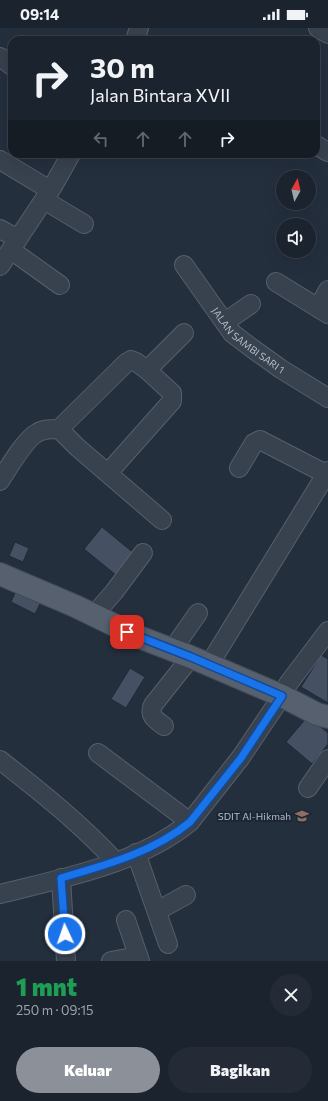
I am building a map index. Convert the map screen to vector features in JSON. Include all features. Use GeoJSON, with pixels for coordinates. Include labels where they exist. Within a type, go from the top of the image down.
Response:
{"type":"FeatureCollection","features":[{"type":"Feature","properties":{"kind":"main road"},"geometry":{"type":"LineString","coordinates":[[0,574],[75,606],[139,637],[192,657],[282,696],[317,714],[328,717]]}},
{"type":"Feature","properties":{"kind":"street"},"geometry":{"type":"LineString","coordinates":[[318,28],[328,34]]}},
{"type":"Feature","properties":{"kind":"street"},"geometry":{"type":"LineString","coordinates":[[0,56],[8,63]]}},
{"type":"Feature","properties":{"kind":"street"},"geometry":{"type":"LineString","coordinates":[[0,266],[47,195],[69,158]]}},
{"type":"Feature","properties":{"kind":"street"},"geometry":{"type":"LineString","coordinates":[[0,160],[84,224]]}},
{"type":"Feature","properties":{"kind":"street"},"geometry":{"type":"LineString","coordinates":[[0,229],[14,244],[60,285]]}},
{"type":"Feature","properties":{"kind":"street","name":"JALAN SAMBI SARI 1"},"geometry":{"type":"LineString","coordinates":[[184,265],[232,333],[252,349],[328,398]]}},
{"type":"Feature","properties":{"kind":"street"},"geometry":{"type":"LineString","coordinates":[[276,282],[323,311],[328,290]]}},
{"type":"Feature","properties":{"kind":"street"},"geometry":{"type":"LineString","coordinates":[[225,322],[251,304]]}},
{"type":"Feature","properties":{"kind":"street"},"geometry":{"type":"LineString","coordinates":[[147,370],[184,333]]}},
{"type":"Feature","properties":{"kind":"street"},"geometry":{"type":"LineString","coordinates":[[0,481],[20,450],[36,433],[59,429],[126,363],[131,360],[147,370],[172,393],[172,401],[108,473]]}},
{"type":"Feature","properties":{"kind":"street"},"geometry":{"type":"LineString","coordinates":[[59,429],[162,520]]}},
{"type":"Feature","properties":{"kind":"street"},"geometry":{"type":"LineString","coordinates":[[164,726],[151,714],[153,705],[192,657],[327,472],[260,440],[254,443],[239,468]]}},
{"type":"Feature","properties":{"kind":"street"},"geometry":{"type":"LineString","coordinates":[[93,616],[114,592],[143,554]]}},
{"type":"Feature","properties":{"kind":"street"},"geometry":{"type":"LineString","coordinates":[[192,657],[177,643],[198,613]]}},
{"type":"Feature","properties":{"kind":"street"},"geometry":{"type":"LineString","coordinates":[[0,894],[116,862],[151,846],[180,830],[190,822],[241,758],[282,696],[288,684],[328,631]]}},
{"type":"Feature","properties":{"kind":"street"},"geometry":{"type":"LineString","coordinates":[[98,753],[190,822]]}},
{"type":"Feature","properties":{"kind":"street"},"geometry":{"type":"LineString","coordinates":[[308,788],[328,759]]}},
{"type":"Feature","properties":{"kind":"street"},"geometry":{"type":"LineString","coordinates":[[0,760],[56,805],[101,845],[116,862]]}},
{"type":"Feature","properties":{"kind":"street"},"geometry":{"type":"LineString","coordinates":[[136,853],[168,944]]}},
{"type":"Feature","properties":{"kind":"street"},"geometry":{"type":"LineString","coordinates":[[61,878],[66,961]]}},
{"type":"Feature","properties":{"kind":"street"},"geometry":{"type":"LineString","coordinates":[[157,911],[186,895]]}},
{"type":"Feature","properties":{"kind":"street"},"geometry":{"type":"LineString","coordinates":[[111,961],[139,958],[126,920]]}},
{"type":"Feature","properties":{"kind":"building"},"geometry":{"type":"Polygon","coordinates":[[[102,527],[135,554],[117,576],[84,549],[102,527]]]}},
{"type":"Feature","properties":{"kind":"building"},"geometry":{"type":"Polygon","coordinates":[[[15,542],[29,548],[23,562],[9,556],[15,542]]]}},
{"type":"Feature","properties":{"kind":"building"},"geometry":{"type":"Polygon","coordinates":[[[17,588],[42,600],[35,614],[11,602],[17,588]]]}},
{"type":"Feature","properties":{"kind":"building"},"geometry":{"type":"Polygon","coordinates":[[[321,655],[328,659],[328,703],[301,687],[321,655]]]}},
{"type":"Feature","properties":{"kind":"building"},"geometry":{"type":"Polygon","coordinates":[[[130,668],[145,677],[126,708],[111,699],[130,668]]]}},
{"type":"Feature","properties":{"kind":"building"},"geometry":{"type":"Polygon","coordinates":[[[308,716],[328,733],[328,744],[312,764],[286,742],[308,716]]]}},
{"type":"Feature","properties":{"kind":"place","name":"SDIT Al-Hikmah"},"geometry":{"type":"Point","coordinates":[302,816]}},
{"type":"Feature","properties":{"kind":"route"},"geometry":{"type":"LineString","coordinates":[[65,934],[61,878],[116,862],[151,846],[180,830],[190,822],[241,758],[282,696],[175,650],[127,632]]}}]}
